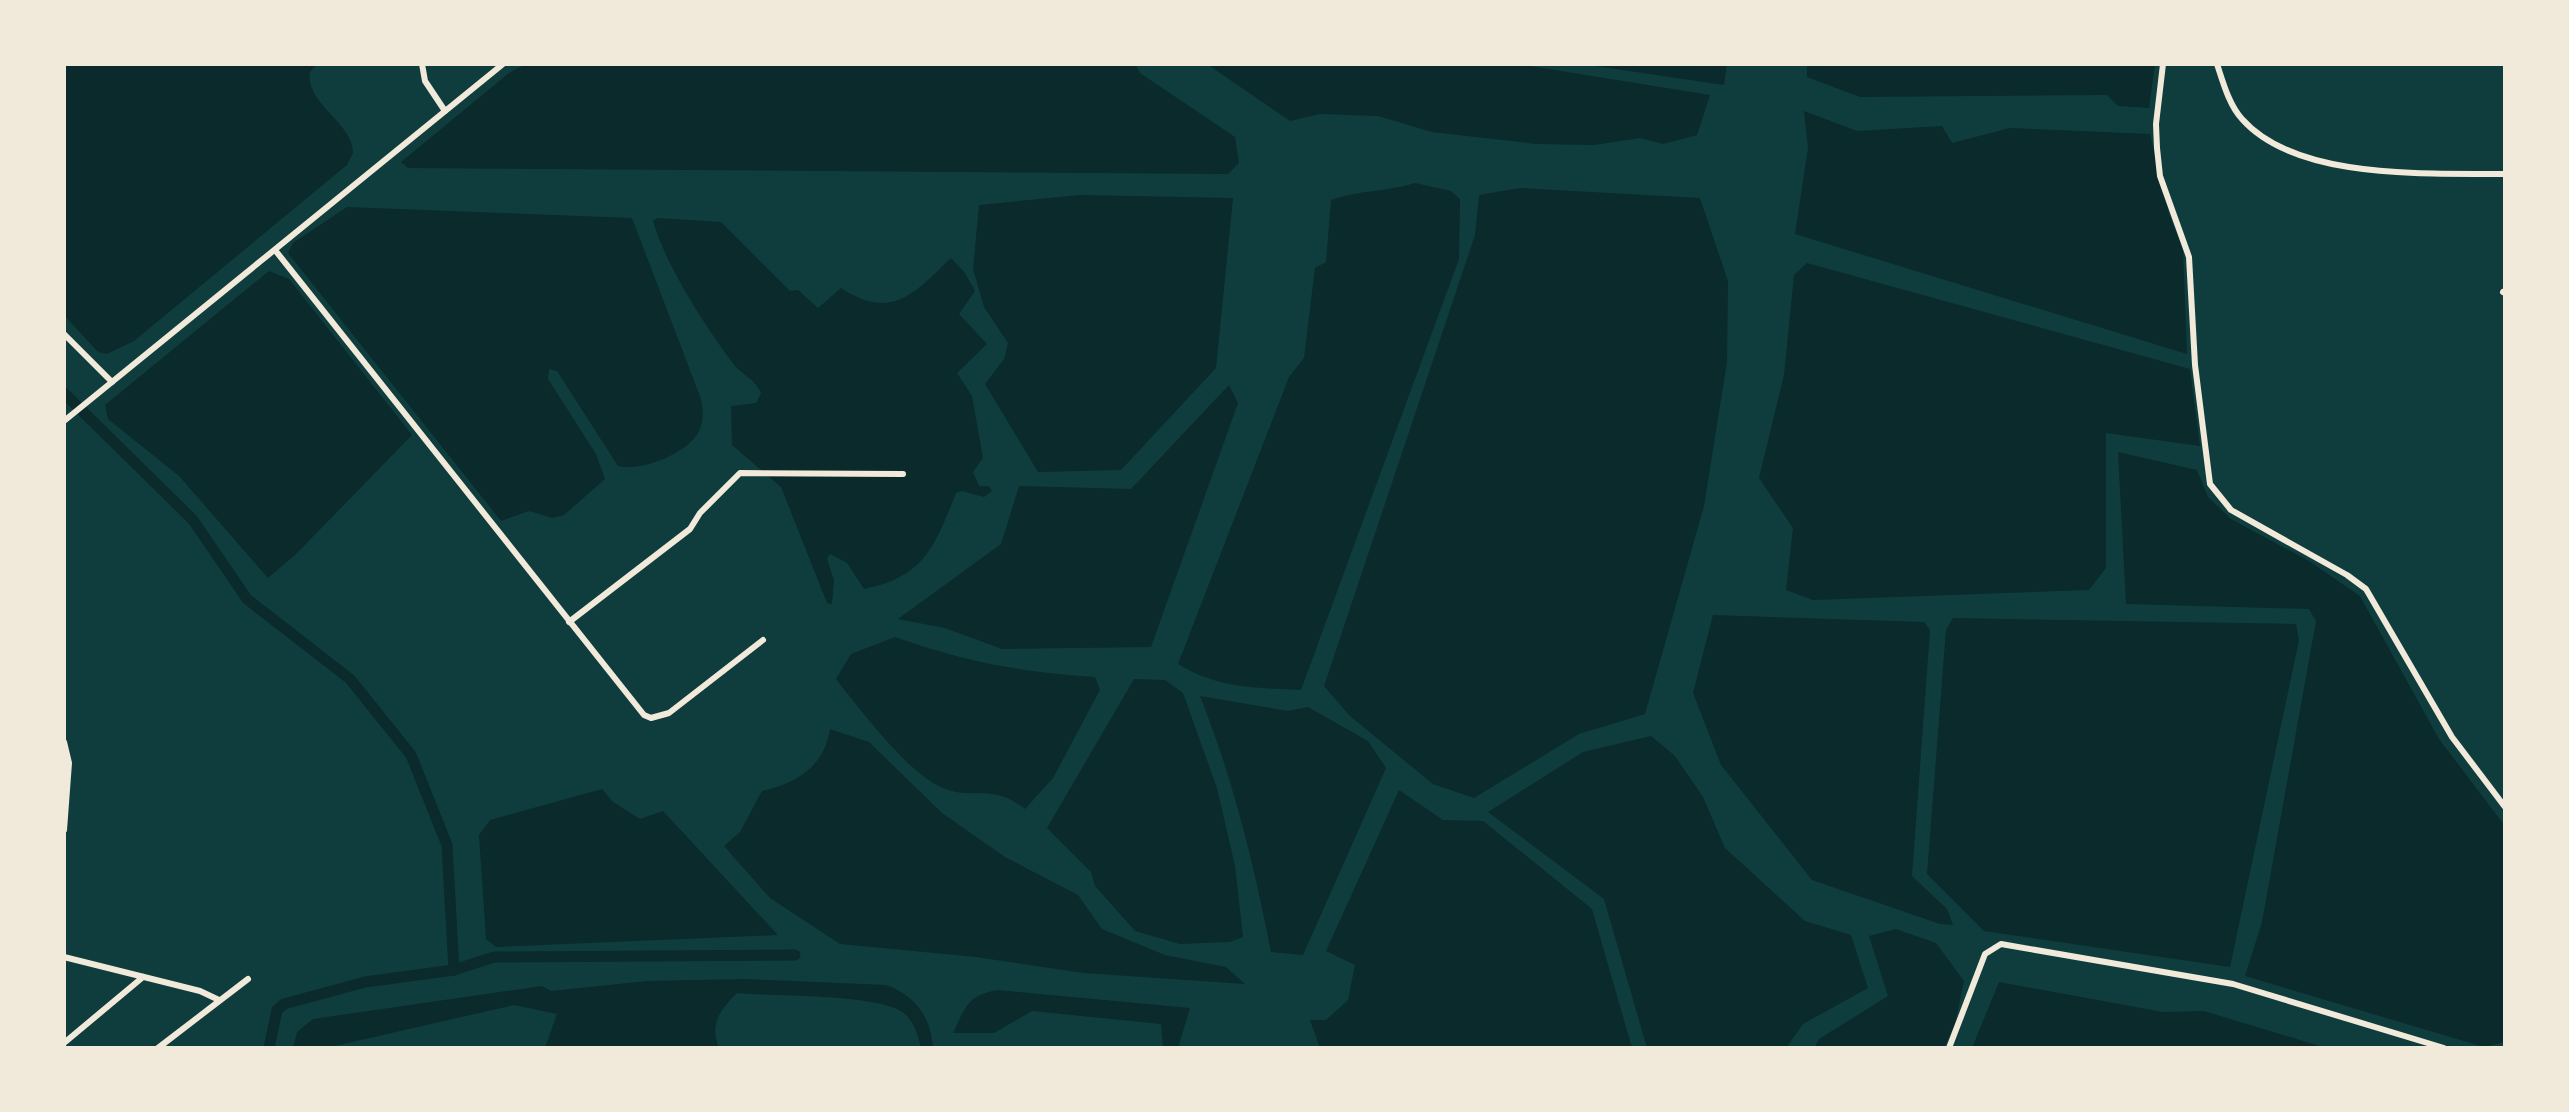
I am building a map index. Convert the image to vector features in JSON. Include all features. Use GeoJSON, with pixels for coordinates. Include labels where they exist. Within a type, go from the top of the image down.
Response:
{"type":"FeatureCollection","features":[{"type":"Feature","properties":{"kind":"street"},"geometry":{"type":"LineString","coordinates":[[422,64],[425,81],[445,111]]}},
{"type":"Feature","properties":{"kind":"street"},"geometry":{"type":"LineString","coordinates":[[68,416],[503,64]]}},
{"type":"Feature","properties":{"kind":"street"},"geometry":{"type":"LineString","coordinates":[[2163,64],[2157,148],[2160,176],[2189,257],[2195,365],[2213,490],[2231,510],[2347,575],[2366,589],[2452,737],[2505,807]]}},
{"type":"Feature","properties":{"kind":"street"},"geometry":{"type":"LineString","coordinates":[[2217,64],[2240,118],[2262,137],[2299,154],[2346,167],[2505,174]]}},
{"type":"Feature","properties":{"kind":"street"},"geometry":{"type":"LineString","coordinates":[[275,250],[637,709],[651,718],[669,713],[763,640]]}},
{"type":"Feature","properties":{"kind":"street"},"geometry":{"type":"LineString","coordinates":[[64,334],[112,382]]}},
{"type":"Feature","properties":{"kind":"street"},"geometry":{"type":"LineString","coordinates":[[569,622],[690,529],[700,513],[740,473],[903,474]]}},
{"type":"Feature","properties":{"kind":"street"},"geometry":{"type":"LineString","coordinates":[[64,742],[69,763],[64,830]]}},
{"type":"Feature","properties":{"kind":"street"},"geometry":{"type":"LineString","coordinates":[[1949,1048],[1985,954],[2001,944],[2233,984],[2444,1048]]}},
{"type":"Feature","properties":{"kind":"street"},"geometry":{"type":"LineString","coordinates":[[66,959],[143,977],[219,1000]]}},
{"type":"Feature","properties":{"kind":"street"},"geometry":{"type":"LineString","coordinates":[[64,1043],[143,977]]}},
{"type":"Feature","properties":{"kind":"street"},"geometry":{"type":"LineString","coordinates":[[158,1048],[248,979]]}},
{"type":"Feature","properties":{"kind":"water"},"geometry":{"type":"Polygon","coordinates":[[[64,64],[317,64],[310,72],[310,83],[321,104],[346,132],[353,153],[347,165],[134,341],[107,354],[98,352],[64,315],[64,64]]]}},
{"type":"Feature","properties":{"kind":"water"},"geometry":{"type":"Polygon","coordinates":[[[526,64],[1135,64],[1140,73],[1235,137],[1239,163],[1228,174],[408,168],[401,162],[509,73],[526,64]]]}},
{"type":"Feature","properties":{"kind":"water"},"geometry":{"type":"Polygon","coordinates":[[[1207,64],[1518,64],[1710,95],[1697,135],[1663,144],[1640,138],[1594,145],[1536,144],[1432,132],[1378,116],[1320,114],[1290,121],[1207,64]]]}},
{"type":"Feature","properties":{"kind":"water"},"geometry":{"type":"Polygon","coordinates":[[[1582,64],[1727,64],[1724,85],[1582,64]]]}},
{"type":"Feature","properties":{"kind":"water"},"geometry":{"type":"Polygon","coordinates":[[[1807,64],[2155,64],[2149,108],[2118,106],[2107,95],[1860,97],[1807,77],[1807,64]]]}},
{"type":"Feature","properties":{"kind":"water"},"geometry":{"type":"Polygon","coordinates":[[[1804,111],[1857,131],[1942,126],[1952,143],[2010,128],[2150,134],[2169,214],[2183,250],[2187,354],[1795,234],[1808,148],[1804,111]]]}},
{"type":"Feature","properties":{"kind":"water"},"geometry":{"type":"Polygon","coordinates":[[[1415,183],[1451,191],[1460,199],[1459,259],[1301,690],[1237,685],[1192,672],[1178,664],[1289,377],[1304,358],[1315,268],[1326,262],[1331,200],[1415,183]]]}},
{"type":"Feature","properties":{"kind":"water"},"geometry":{"type":"Polygon","coordinates":[[[1520,188],[1700,198],[1728,281],[1727,362],[1704,506],[1645,714],[1579,734],[1474,798],[1433,784],[1350,716],[1324,686],[1475,235],[1479,195],[1520,188]]]}},
{"type":"Feature","properties":{"kind":"water"},"geometry":{"type":"Polygon","coordinates":[[[1080,195],[1233,198],[1216,368],[1121,470],[1038,472],[985,384],[1004,359],[1008,343],[984,307],[973,269],[979,205],[1080,195]]]}},
{"type":"Feature","properties":{"kind":"water"},"geometry":{"type":"Polygon","coordinates":[[[347,207],[632,218],[701,399],[702,423],[694,439],[663,459],[639,466],[618,466],[557,371],[549,369],[548,379],[596,454],[605,479],[564,515],[552,518],[529,511],[501,521],[288,253],[293,243],[347,207]]]}},
{"type":"Feature","properties":{"kind":"water"},"geometry":{"type":"Polygon","coordinates":[[[657,218],[721,222],[790,291],[798,290],[818,308],[841,288],[874,302],[888,303],[901,299],[925,283],[951,258],[965,273],[975,291],[959,314],[987,344],[957,373],[972,396],[983,458],[973,472],[979,486],[989,486],[992,491],[984,497],[962,491],[956,493],[934,543],[914,567],[885,584],[864,589],[847,563],[830,554],[827,558],[834,581],[832,604],[827,603],[781,487],[732,445],[731,406],[756,403],[761,393],[732,362],[687,294],[659,238],[653,221],[657,218]]]}},
{"type":"Feature","properties":{"kind":"water"},"geometry":{"type":"Polygon","coordinates":[[[1807,263],[2190,369],[2200,446],[2106,433],[2106,568],[2089,590],[1813,600],[1786,590],[1793,528],[1759,478],[1784,375],[1794,275],[1807,263]]]}},
{"type":"Feature","properties":{"kind":"water"},"geometry":{"type":"Polygon","coordinates":[[[269,271],[289,279],[412,435],[296,554],[268,578],[179,476],[108,419],[105,405],[269,271]]]}},
{"type":"Feature","properties":{"kind":"water"},"geometry":{"type":"Polygon","coordinates":[[[1229,385],[1238,403],[1151,647],[1002,649],[945,628],[898,619],[1001,544],[1019,486],[1131,489],[1229,385]]]}},
{"type":"Feature","properties":{"kind":"water"},"geometry":{"type":"Polygon","coordinates":[[[2118,452],[2197,470],[2208,497],[2231,519],[2309,561],[2360,596],[2439,739],[2505,826],[2505,1042],[2484,1047],[2245,976],[2262,922],[2316,621],[2309,609],[2126,604],[2118,452]]]}},
{"type":"Feature","properties":{"kind":"water"},"geometry":{"type":"Polygon","coordinates":[[[1713,615],[1924,622],[1930,630],[1912,876],[1947,909],[1953,925],[1940,924],[1812,880],[1721,765],[1693,693],[1713,615]]]}},
{"type":"Feature","properties":{"kind":"water"},"geometry":{"type":"Polygon","coordinates":[[[1953,618],[2296,624],[2299,640],[2230,967],[1984,931],[1927,874],[1946,630],[1953,618]]]}},
{"type":"Feature","properties":{"kind":"water"},"geometry":{"type":"Polygon","coordinates":[[[895,637],[994,664],[1095,677],[1100,690],[1053,778],[1025,809],[1002,796],[954,792],[929,781],[885,740],[836,679],[851,654],[895,637]]]}},
{"type":"Feature","properties":{"kind":"water"},"geometry":{"type":"Polygon","coordinates":[[[1134,679],[1165,680],[1183,693],[1217,788],[1235,866],[1243,937],[1230,942],[1180,944],[1135,931],[1095,886],[1091,872],[1047,828],[1134,679]]]}},
{"type":"Feature","properties":{"kind":"water"},"geometry":{"type":"Polygon","coordinates":[[[1200,696],[1288,711],[1308,707],[1368,741],[1386,768],[1303,955],[1271,952],[1242,822],[1200,696]]]}},
{"type":"Feature","properties":{"kind":"water"},"geometry":{"type":"Polygon","coordinates":[[[830,729],[869,742],[942,813],[1005,857],[1078,895],[1102,929],[1165,955],[1226,967],[1245,984],[1084,973],[976,957],[840,944],[770,898],[724,846],[740,832],[762,791],[797,778],[815,763],[822,754],[830,729]]]}},
{"type":"Feature","properties":{"kind":"water"},"geometry":{"type":"Polygon","coordinates":[[[1651,736],[1675,756],[1703,797],[1725,848],[1805,921],[1851,935],[1868,988],[1803,1024],[1786,1048],[1647,1048],[1604,899],[1488,812],[1583,752],[1651,736]]]}},
{"type":"Feature","properties":{"kind":"water"},"geometry":{"type":"Polygon","coordinates":[[[602,789],[613,802],[640,819],[663,811],[778,935],[496,947],[486,939],[479,835],[490,820],[602,789]]]}},
{"type":"Feature","properties":{"kind":"water"},"geometry":{"type":"Polygon","coordinates":[[[1399,790],[1443,820],[1483,821],[1592,909],[1632,1048],[1320,1048],[1310,1020],[1326,1020],[1348,1000],[1355,965],[1326,951],[1399,790]]]}},
{"type":"Feature","properties":{"kind":"water"},"geometry":{"type":"Polygon","coordinates":[[[1896,929],[1936,943],[1964,981],[1955,1024],[1944,1048],[1814,1048],[1819,1039],[1888,996],[1869,936],[1896,929]]]}},
{"type":"Feature","properties":{"kind":"water"},"geometry":{"type":"Polygon","coordinates":[[[745,979],[886,985],[905,995],[920,1009],[929,1026],[933,1048],[921,1048],[911,1021],[892,1007],[851,999],[737,993],[718,1018],[715,1032],[719,1048],[545,1048],[557,1014],[514,1005],[326,1048],[293,1048],[297,1032],[313,1019],[542,986],[551,991],[647,981],[745,979]]]}},
{"type":"Feature","properties":{"kind":"water"},"geometry":{"type":"Polygon","coordinates":[[[1999,982],[2163,1012],[2204,1011],[2326,1048],[1972,1048],[1999,982]]]}},
{"type":"Feature","properties":{"kind":"water"},"geometry":{"type":"Polygon","coordinates":[[[998,990],[1190,1008],[1178,1048],[1163,1048],[1161,1024],[1032,1011],[994,1033],[953,1033],[969,1003],[980,995],[998,990]]]}},
{"type":"Feature","properties":{"kind":"waterway"},"geometry":{"type":"LineString","coordinates":[[64,393],[193,520],[247,599],[350,679],[411,755],[447,845],[454,970]]}},
{"type":"Feature","properties":{"kind":"waterway"},"geometry":{"type":"LineString","coordinates":[[269,1048],[277,1010],[284,1004],[365,982],[454,970],[494,957],[795,955]]}}]}
